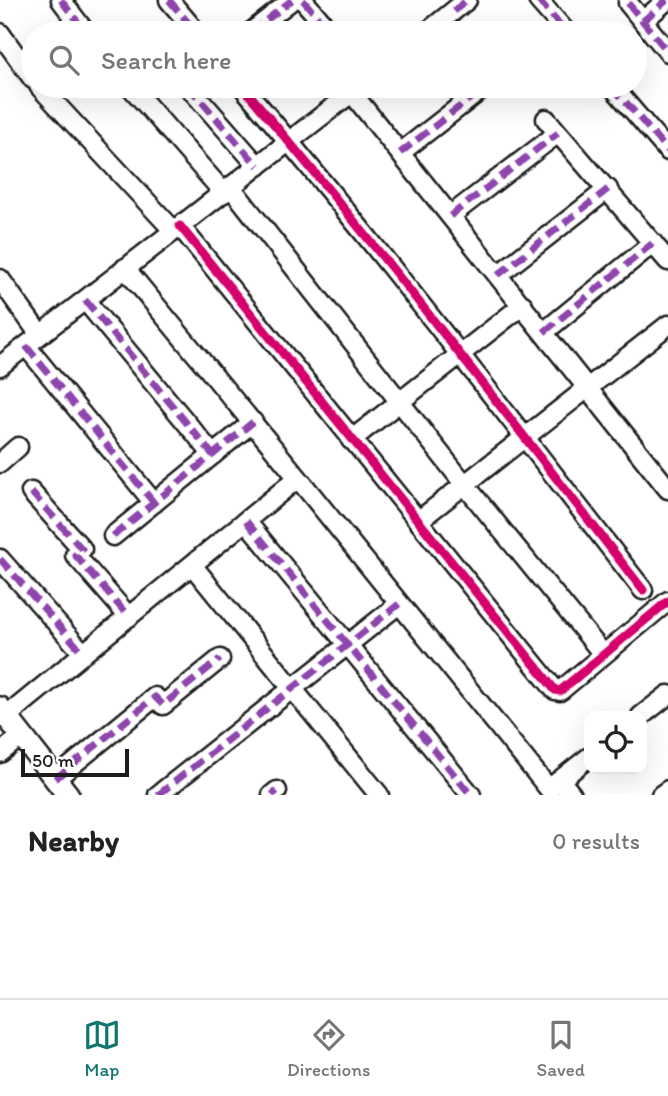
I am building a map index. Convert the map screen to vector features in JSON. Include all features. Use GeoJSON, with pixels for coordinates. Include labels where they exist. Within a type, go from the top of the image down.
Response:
{"type":"FeatureCollection","features":[{"type":"Feature","properties":{"kind":"street"},"geometry":{"type":"LineString","coordinates":[[61,0],[77,21]]}},
{"type":"Feature","properties":{"kind":"street"},"geometry":{"type":"LineString","coordinates":[[169,0],[187,21]]}},
{"type":"Feature","properties":{"kind":"street"},"geometry":{"type":"LineString","coordinates":[[265,21],[292,0]]}},
{"type":"Feature","properties":{"kind":"street"},"geometry":{"type":"LineString","coordinates":[[303,0],[321,21]]}},
{"type":"Feature","properties":{"kind":"street"},"geometry":{"type":"LineString","coordinates":[[538,0],[553,21]]}},
{"type":"Feature","properties":{"kind":"street"},"geometry":{"type":"LineString","coordinates":[[628,4],[643,21],[667,0]]}},
{"type":"Feature","properties":{"kind":"street"},"geometry":{"type":"LineString","coordinates":[[438,21],[456,4]]}},
{"type":"Feature","properties":{"kind":"street"},"geometry":{"type":"LineString","coordinates":[[647,26],[668,52]]}},
{"type":"Feature","properties":{"kind":"street"},"geometry":{"type":"LineString","coordinates":[[0,33],[21,62]]}},
{"type":"Feature","properties":{"kind":"street"},"geometry":{"type":"LineString","coordinates":[[51,98],[177,229],[555,690],[560,691],[668,601]]}},
{"type":"Feature","properties":{"kind":"street"},"geometry":{"type":"LineString","coordinates":[[141,98],[227,190],[603,654]]}},
{"type":"Feature","properties":{"kind":"street"},"geometry":{"type":"LineString","coordinates":[[198,98],[258,166]]}},
{"type":"Feature","properties":{"kind":"street"},"geometry":{"type":"LineString","coordinates":[[252,98],[460,355],[643,590]]}},
{"type":"Feature","properties":{"kind":"street"},"geometry":{"type":"LineString","coordinates":[[0,366],[344,98]]}},
{"type":"Feature","properties":{"kind":"street"},"geometry":{"type":"LineString","coordinates":[[362,98],[400,153],[668,489]]}},
{"type":"Feature","properties":{"kind":"street"},"geometry":{"type":"LineString","coordinates":[[400,153],[471,98]]}},
{"type":"Feature","properties":{"kind":"street"},"geometry":{"type":"LineString","coordinates":[[622,98],[668,151]]}},
{"type":"Feature","properties":{"kind":"street"},"geometry":{"type":"LineString","coordinates":[[450,216],[552,126],[668,261]]}},
{"type":"Feature","properties":{"kind":"street"},"geometry":{"type":"LineString","coordinates":[[498,275],[608,189]]}},
{"type":"Feature","properties":{"kind":"street"},"geometry":{"type":"LineString","coordinates":[[544,332],[653,243]]}},
{"type":"Feature","properties":{"kind":"street"},"geometry":{"type":"LineString","coordinates":[[125,268],[549,789],[584,761]]}},
{"type":"Feature","properties":{"kind":"street"},"geometry":{"type":"LineString","coordinates":[[0,279],[40,335]]}},
{"type":"Feature","properties":{"kind":"street"},"geometry":{"type":"LineString","coordinates":[[85,300],[213,455]]}},
{"type":"Feature","properties":{"kind":"street"},"geometry":{"type":"LineString","coordinates":[[351,440],[523,305]]}},
{"type":"Feature","properties":{"kind":"street"},"geometry":{"type":"LineString","coordinates":[[418,521],[668,326]]}},
{"type":"Feature","properties":{"kind":"street"},"geometry":{"type":"LineString","coordinates":[[26,346],[154,503]]}},
{"type":"Feature","properties":{"kind":"street"},"geometry":{"type":"LineString","coordinates":[[113,536],[253,422]]}},
{"type":"Feature","properties":{"kind":"street"},"geometry":{"type":"LineString","coordinates":[[0,463],[18,447]]}},
{"type":"Feature","properties":{"kind":"street"},"geometry":{"type":"LineString","coordinates":[[220,659],[163,705],[155,697],[61,787],[3,712],[83,653],[298,478]]}},
{"type":"Feature","properties":{"kind":"street"},"geometry":{"type":"LineString","coordinates":[[31,492],[82,549],[75,555],[128,617]]}},
{"type":"Feature","properties":{"kind":"street"},"geometry":{"type":"LineString","coordinates":[[246,521],[471,795]]}},
{"type":"Feature","properties":{"kind":"street"},"geometry":{"type":"LineString","coordinates":[[0,559],[83,653]]}},
{"type":"Feature","properties":{"kind":"street"},"geometry":{"type":"LineString","coordinates":[[192,565],[379,795]]}},
{"type":"Feature","properties":{"kind":"street"},"geometry":{"type":"LineString","coordinates":[[159,795],[290,688],[400,604]]}},
{"type":"Feature","properties":{"kind":"street"},"geometry":{"type":"LineString","coordinates":[[647,711],[668,695]]}},
{"type":"Feature","properties":{"kind":"street"},"geometry":{"type":"LineString","coordinates":[[0,752],[22,736]]}},
{"type":"Feature","properties":{"kind":"street"},"geometry":{"type":"LineString","coordinates":[[560,780],[572,795]]}},
{"type":"Feature","properties":{"kind":"street"},"geometry":{"type":"LineString","coordinates":[[661,795],[668,790]]}},
{"type":"Feature","properties":{"kind":"marked path"},"geometry":{"type":"LineString","coordinates":[[61,0],[77,21]]}},
{"type":"Feature","properties":{"kind":"marked path"},"geometry":{"type":"LineString","coordinates":[[169,0],[187,21]]}},
{"type":"Feature","properties":{"kind":"marked path"},"geometry":{"type":"LineString","coordinates":[[265,21],[292,0]]}},
{"type":"Feature","properties":{"kind":"marked path"},"geometry":{"type":"LineString","coordinates":[[303,0],[321,21]]}},
{"type":"Feature","properties":{"kind":"marked path"},"geometry":{"type":"LineString","coordinates":[[454,11],[467,0]]}},
{"type":"Feature","properties":{"kind":"marked path"},"geometry":{"type":"LineString","coordinates":[[538,0],[556,21]]}},
{"type":"Feature","properties":{"kind":"marked path"},"geometry":{"type":"LineString","coordinates":[[643,21],[667,0]]}},
{"type":"Feature","properties":{"kind":"marked path"},"geometry":{"type":"LineString","coordinates":[[628,3],[643,21]]}},
{"type":"Feature","properties":{"kind":"marked path"},"geometry":{"type":"LineString","coordinates":[[647,26],[668,52]]}},
{"type":"Feature","properties":{"kind":"marked path"},"geometry":{"type":"LineString","coordinates":[[198,98],[258,166]]}},
{"type":"Feature","properties":{"kind":"marked path"},"geometry":{"type":"LineString","coordinates":[[400,153],[471,98]]}},
{"type":"Feature","properties":{"kind":"marked path"},"geometry":{"type":"LineString","coordinates":[[622,98],[668,151]]}},
{"type":"Feature","properties":{"kind":"marked path"},"geometry":{"type":"LineString","coordinates":[[450,216],[558,133]]}},
{"type":"Feature","properties":{"kind":"marked path"},"geometry":{"type":"LineString","coordinates":[[498,275],[608,189]]}},
{"type":"Feature","properties":{"kind":"marked path"},"geometry":{"type":"LineString","coordinates":[[544,332],[653,243]]}},
{"type":"Feature","properties":{"kind":"marked path"},"geometry":{"type":"LineString","coordinates":[[85,300],[213,455]]}},
{"type":"Feature","properties":{"kind":"marked path"},"geometry":{"type":"LineString","coordinates":[[26,346],[154,503]]}},
{"type":"Feature","properties":{"kind":"marked path"},"geometry":{"type":"LineString","coordinates":[[113,536],[253,422]]}},
{"type":"Feature","properties":{"kind":"marked path"},"geometry":{"type":"LineString","coordinates":[[31,492],[82,549],[75,555],[129,617]]}},
{"type":"Feature","properties":{"kind":"marked path"},"geometry":{"type":"LineString","coordinates":[[246,521],[471,795]]}},
{"type":"Feature","properties":{"kind":"marked path"},"geometry":{"type":"LineString","coordinates":[[0,559],[83,653]]}},
{"type":"Feature","properties":{"kind":"marked path"},"geometry":{"type":"LineString","coordinates":[[158,795],[399,604]]}},
{"type":"Feature","properties":{"kind":"marked path"},"geometry":{"type":"LineString","coordinates":[[55,779],[155,697],[163,705],[220,659]]}},
{"type":"Feature","properties":{"kind":"marked path"},"geometry":{"type":"LineString","coordinates":[[272,795],[277,791]]}},
{"type":"Feature","properties":{"kind":"cycle path"},"geometry":{"type":"LineString","coordinates":[[252,98],[395,272],[643,590]]}},
{"type":"Feature","properties":{"kind":"cycle path"},"geometry":{"type":"LineString","coordinates":[[180,226],[555,690],[560,691],[668,601]]}}]}
